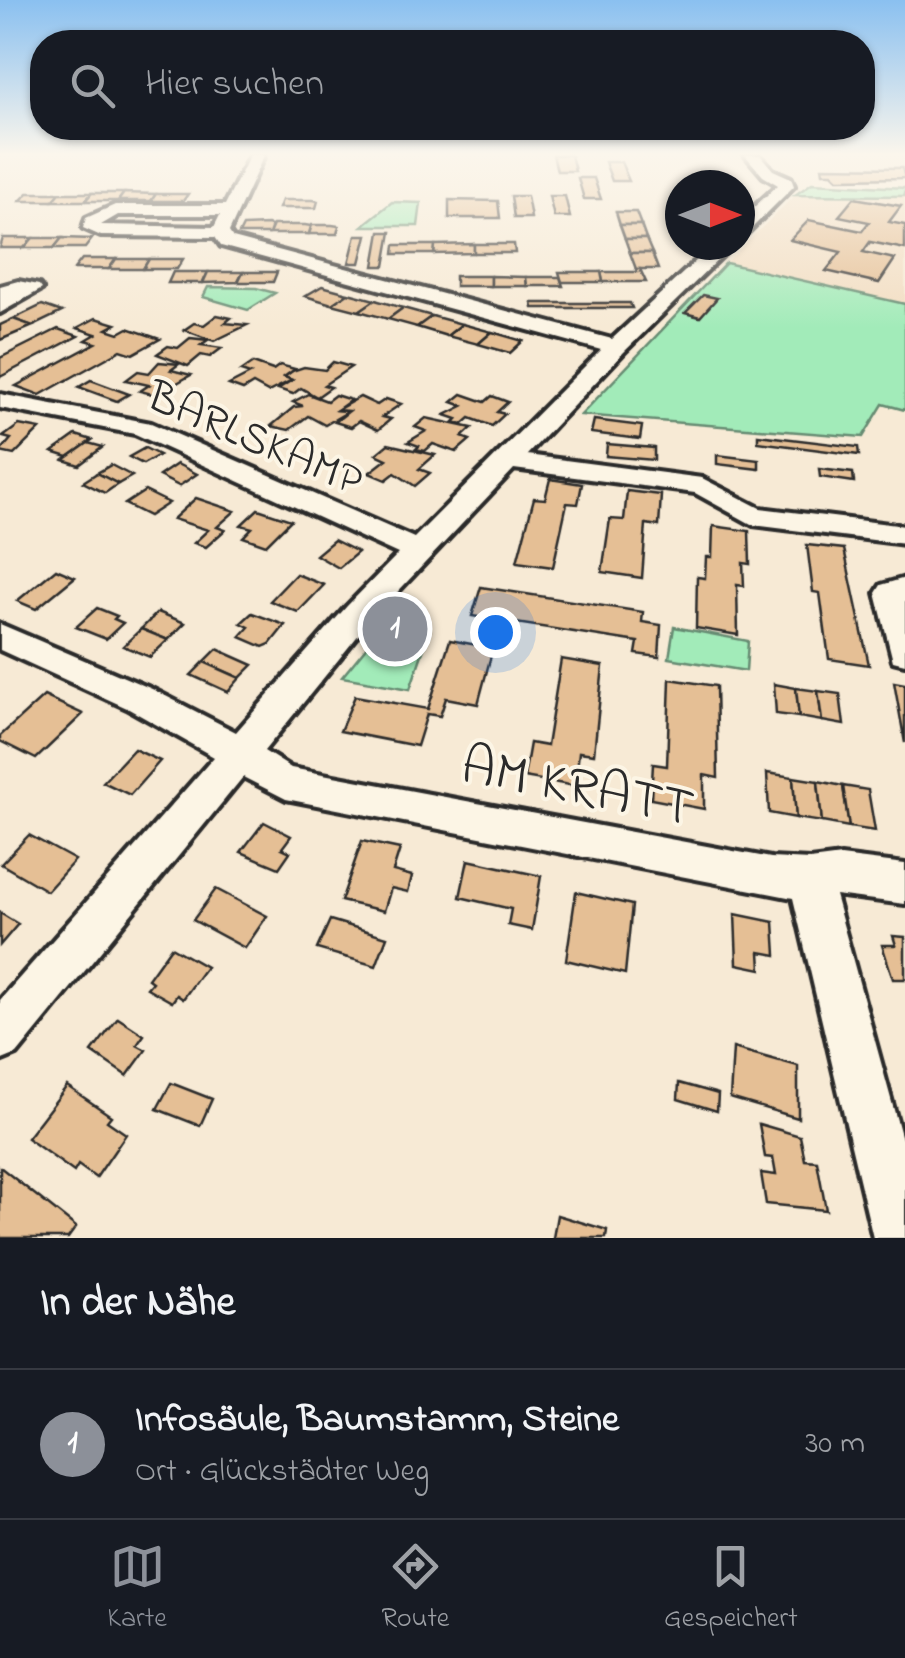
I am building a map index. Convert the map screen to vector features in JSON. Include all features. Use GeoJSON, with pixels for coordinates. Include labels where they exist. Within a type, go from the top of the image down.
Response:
{"type":"FeatureCollection","features":[{"type":"Feature","properties":{"kind":"street"},"geometry":{"type":"LineString","coordinates":[[109,213],[92,222],[92,228],[220,232],[236,246],[616,347]]}},
{"type":"Feature","properties":{"kind":"street"},"geometry":{"type":"LineString","coordinates":[[220,232],[230,213]]}},
{"type":"Feature","properties":{"kind":"street"},"geometry":{"type":"LineString","coordinates":[[0,1036],[416,550],[616,347],[708,260]]}},
{"type":"Feature","properties":{"kind":"street"},"geometry":{"type":"LineString","coordinates":[[0,293],[18,286],[32,289],[0,307]]}},
{"type":"Feature","properties":{"kind":"street","name":"BARLSKAMP"},"geometry":{"type":"LineString","coordinates":[[0,402],[142,428],[416,550]]}},
{"type":"Feature","properties":{"kind":"street"},"geometry":{"type":"LineString","coordinates":[[507,460],[702,486],[753,516],[905,535]]}},
{"type":"Feature","properties":{"kind":"street"},"geometry":{"type":"LineString","coordinates":[[905,589],[892,593],[905,652]]}},
{"type":"Feature","properties":{"kind":"street","name":"AM KRATT"},"geometry":{"type":"LineString","coordinates":[[0,636],[124,692],[286,783],[771,877],[810,880],[842,875],[905,884]]}},
{"type":"Feature","properties":{"kind":"street"},"geometry":{"type":"LineString","coordinates":[[810,880],[901,1238]]}},
{"type":"Feature","properties":{"kind":"shaded area"},"geometry":{"type":"Polygon","coordinates":[[[777,213],[905,213],[905,304],[726,263],[755,260],[755,234],[777,213]]]}},
{"type":"Feature","properties":{"kind":"green space"},"geometry":{"type":"Polygon","coordinates":[[[379,213],[420,213],[418,226],[362,226],[379,213]]]}},
{"type":"Feature","properties":{"kind":"green space"},"geometry":{"type":"Polygon","coordinates":[[[726,263],[905,304],[905,410],[883,404],[863,437],[581,415],[726,263]]]}},
{"type":"Feature","properties":{"kind":"green space"},"geometry":{"type":"Polygon","coordinates":[[[208,287],[256,288],[275,293],[248,310],[203,297],[208,287]]]}},
{"type":"Feature","properties":{"kind":"green space"},"geometry":{"type":"Polygon","coordinates":[[[386,623],[430,631],[410,689],[342,677],[386,623]]]}},
{"type":"Feature","properties":{"kind":"green space"},"geometry":{"type":"Polygon","coordinates":[[[674,627],[748,641],[746,671],[669,658],[674,627]]]}},
{"type":"Feature","properties":{"kind":"building"},"geometry":{"type":"Polygon","coordinates":[[[449,213],[499,213],[500,218],[449,218],[449,213]]]}},
{"type":"Feature","properties":{"kind":"building"},"geometry":{"type":"Polygon","coordinates":[[[513,213],[530,213],[531,218],[514,218],[513,213]]]}},
{"type":"Feature","properties":{"kind":"building"},"geometry":{"type":"Polygon","coordinates":[[[553,213],[569,213],[570,217],[554,217],[553,213]]]}},
{"type":"Feature","properties":{"kind":"building"},"geometry":{"type":"Polygon","coordinates":[[[616,213],[636,213],[641,225],[620,225],[616,213]]]}},
{"type":"Feature","properties":{"kind":"building"},"geometry":{"type":"Polygon","coordinates":[[[842,213],[896,213],[889,222],[905,225],[905,249],[870,242],[863,252],[895,259],[879,283],[826,271],[841,252],[790,240],[809,220],[862,231],[869,222],[839,216],[842,213]]]}},
{"type":"Feature","properties":{"kind":"building"},"geometry":{"type":"Polygon","coordinates":[[[273,225],[311,226],[309,234],[269,234],[273,225]]]}},
{"type":"Feature","properties":{"kind":"building"},"geometry":{"type":"Polygon","coordinates":[[[312,225],[339,226],[337,234],[309,234],[312,225]]]}},
{"type":"Feature","properties":{"kind":"building"},"geometry":{"type":"Polygon","coordinates":[[[620,225],[641,225],[646,239],[625,239],[620,225]]]}},
{"type":"Feature","properties":{"kind":"building"},"geometry":{"type":"Polygon","coordinates":[[[243,226],[272,226],[269,234],[239,234],[243,226]]]}},
{"type":"Feature","properties":{"kind":"building"},"geometry":{"type":"Polygon","coordinates":[[[380,232],[391,232],[385,266],[374,266],[380,232]]]}},
{"type":"Feature","properties":{"kind":"building"},"geometry":{"type":"Polygon","coordinates":[[[356,235],[367,235],[360,263],[349,263],[356,235]]]}},
{"type":"Feature","properties":{"kind":"building"},"geometry":{"type":"Polygon","coordinates":[[[3,238],[33,238],[24,248],[0,248],[3,238]]]}},
{"type":"Feature","properties":{"kind":"building"},"geometry":{"type":"Polygon","coordinates":[[[33,238],[62,238],[54,248],[24,248],[33,238]]]}},
{"type":"Feature","properties":{"kind":"building"},"geometry":{"type":"Polygon","coordinates":[[[62,238],[92,239],[85,248],[54,248],[62,238]]]}},
{"type":"Feature","properties":{"kind":"building"},"geometry":{"type":"Polygon","coordinates":[[[625,239],[646,239],[652,253],[630,253],[625,239]]]}},
{"type":"Feature","properties":{"kind":"building"},"geometry":{"type":"Polygon","coordinates":[[[474,244],[474,253],[434,254],[435,245],[474,244]]]}},
{"type":"Feature","properties":{"kind":"building"},"geometry":{"type":"Polygon","coordinates":[[[474,244],[514,244],[515,253],[474,253],[474,244]]]}},
{"type":"Feature","properties":{"kind":"building"},"geometry":{"type":"Polygon","coordinates":[[[395,245],[435,245],[434,254],[394,254],[395,245]]]}},
{"type":"Feature","properties":{"kind":"building"},"geometry":{"type":"Polygon","coordinates":[[[630,253],[652,253],[658,269],[636,269],[630,253]]]}},
{"type":"Feature","properties":{"kind":"building"},"geometry":{"type":"Polygon","coordinates":[[[82,259],[116,259],[109,269],[74,269],[82,259]]]}},
{"type":"Feature","properties":{"kind":"building"},"geometry":{"type":"Polygon","coordinates":[[[116,259],[149,259],[143,269],[109,269],[116,259]]]}},
{"type":"Feature","properties":{"kind":"building"},"geometry":{"type":"Polygon","coordinates":[[[149,259],[183,259],[177,269],[143,269],[149,259]]]}},
{"type":"Feature","properties":{"kind":"building"},"geometry":{"type":"Polygon","coordinates":[[[640,269],[646,282],[603,282],[601,272],[637,272],[640,269]]]}},
{"type":"Feature","properties":{"kind":"building"},"geometry":{"type":"Polygon","coordinates":[[[173,272],[208,272],[203,283],[168,283],[173,272]]]}},
{"type":"Feature","properties":{"kind":"building"},"geometry":{"type":"Polygon","coordinates":[[[208,272],[243,272],[238,282],[203,283],[208,272]]]}},
{"type":"Feature","properties":{"kind":"building"},"geometry":{"type":"Polygon","coordinates":[[[243,272],[277,272],[273,282],[238,282],[243,272]]]}},
{"type":"Feature","properties":{"kind":"building"},"geometry":{"type":"Polygon","coordinates":[[[559,272],[601,272],[603,282],[562,282],[559,272]]]}},
{"type":"Feature","properties":{"kind":"building"},"geometry":{"type":"Polygon","coordinates":[[[455,276],[491,276],[491,286],[455,286],[455,276]]]}},
{"type":"Feature","properties":{"kind":"building"},"geometry":{"type":"Polygon","coordinates":[[[491,276],[526,277],[527,286],[491,286],[491,276]]]}},
{"type":"Feature","properties":{"kind":"building"},"geometry":{"type":"Polygon","coordinates":[[[526,277],[560,277],[563,286],[527,286],[526,277]]]}},
{"type":"Feature","properties":{"kind":"building"},"geometry":{"type":"Polygon","coordinates":[[[322,286],[348,293],[332,304],[305,296],[322,286]]]}},
{"type":"Feature","properties":{"kind":"building"},"geometry":{"type":"Polygon","coordinates":[[[348,293],[375,300],[359,311],[332,304],[348,293]]]}},
{"type":"Feature","properties":{"kind":"building"},"geometry":{"type":"Polygon","coordinates":[[[703,295],[717,298],[700,317],[685,313],[703,295]]]}},
{"type":"Feature","properties":{"kind":"building"},"geometry":{"type":"Polygon","coordinates":[[[375,300],[403,308],[388,319],[359,311],[375,300]]]}},
{"type":"Feature","properties":{"kind":"building"},"geometry":{"type":"Polygon","coordinates":[[[532,303],[630,303],[632,308],[533,308],[532,303]]]}},
{"type":"Feature","properties":{"kind":"building"},"geometry":{"type":"Polygon","coordinates":[[[42,305],[62,312],[33,326],[13,319],[42,305]]]}},
{"type":"Feature","properties":{"kind":"building"},"geometry":{"type":"Polygon","coordinates":[[[403,308],[432,316],[417,327],[388,319],[403,308]]]}},
{"type":"Feature","properties":{"kind":"building"},"geometry":{"type":"Polygon","coordinates":[[[217,315],[231,318],[225,323],[247,325],[214,341],[184,330],[194,323],[204,325],[217,315]]]}},
{"type":"Feature","properties":{"kind":"building"},"geometry":{"type":"Polygon","coordinates":[[[432,316],[462,324],[447,336],[417,327],[432,316]]]}},
{"type":"Feature","properties":{"kind":"building"},"geometry":{"type":"Polygon","coordinates":[[[96,318],[116,324],[107,329],[119,333],[128,328],[160,339],[133,354],[121,350],[40,395],[16,386],[96,343],[86,340],[96,334],[77,328],[96,318]]]}},
{"type":"Feature","properties":{"kind":"building"},"geometry":{"type":"Polygon","coordinates":[[[13,319],[33,326],[0,340],[0,325],[13,319]]]}},
{"type":"Feature","properties":{"kind":"building"},"geometry":{"type":"Polygon","coordinates":[[[462,324],[492,332],[478,344],[447,336],[462,324]]]}},
{"type":"Feature","properties":{"kind":"building"},"geometry":{"type":"Polygon","coordinates":[[[58,329],[78,336],[0,377],[0,358],[58,329]]]}},
{"type":"Feature","properties":{"kind":"building"},"geometry":{"type":"Polygon","coordinates":[[[492,332],[523,341],[510,353],[478,344],[492,332]]]}},
{"type":"Feature","properties":{"kind":"building"},"geometry":{"type":"Polygon","coordinates":[[[190,338],[208,340],[201,345],[222,348],[210,357],[201,355],[188,366],[157,354],[168,346],[178,348],[190,338]]]}},
{"type":"Feature","properties":{"kind":"building"},"geometry":{"type":"Polygon","coordinates":[[[159,362],[179,364],[171,370],[191,375],[156,395],[140,391],[149,385],[126,380],[138,371],[149,373],[159,362]]]}},
{"type":"Feature","properties":{"kind":"building"},"geometry":{"type":"Polygon","coordinates":[[[333,362],[351,367],[324,385],[331,387],[317,397],[301,388],[293,394],[278,389],[292,380],[284,377],[292,371],[304,367],[325,370],[333,362]]]}},
{"type":"Feature","properties":{"kind":"building"},"geometry":{"type":"Polygon","coordinates":[[[253,363],[273,370],[280,365],[295,369],[284,377],[292,380],[268,392],[253,384],[243,390],[229,385],[250,374],[241,371],[253,363]]]}},
{"type":"Feature","properties":{"kind":"building"},"geometry":{"type":"Polygon","coordinates":[[[91,380],[129,394],[117,401],[79,387],[91,380]]]}},
{"type":"Feature","properties":{"kind":"building"},"geometry":{"type":"Polygon","coordinates":[[[308,394],[327,401],[335,395],[351,400],[337,410],[349,411],[325,425],[308,416],[289,430],[271,426],[294,407],[303,406],[293,402],[308,394]]]}},
{"type":"Feature","properties":{"kind":"building"},"geometry":{"type":"Polygon","coordinates":[[[462,394],[485,402],[492,396],[508,402],[497,412],[505,414],[492,426],[470,418],[462,425],[454,422],[457,419],[445,415],[463,406],[452,402],[462,394]]]}},
{"type":"Feature","properties":{"kind":"building"},"geometry":{"type":"Polygon","coordinates":[[[360,397],[377,405],[386,399],[401,404],[382,417],[391,419],[378,430],[359,421],[351,427],[335,422],[349,411],[337,410],[360,397]]]}},
{"type":"Feature","properties":{"kind":"building"},"geometry":{"type":"Polygon","coordinates":[[[426,418],[472,428],[462,437],[470,440],[456,452],[433,444],[425,451],[416,449],[419,446],[408,442],[426,431],[415,427],[426,418]]]}},
{"type":"Feature","properties":{"kind":"building"},"geometry":{"type":"Polygon","coordinates":[[[594,420],[642,426],[640,439],[591,433],[594,420]]]}},
{"type":"Feature","properties":{"kind":"building"},"geometry":{"type":"Polygon","coordinates":[[[19,425],[40,429],[14,455],[0,452],[11,439],[3,437],[19,425]]]}},
{"type":"Feature","properties":{"kind":"building"},"geometry":{"type":"Polygon","coordinates":[[[76,435],[92,440],[68,457],[52,452],[76,435]]]}},
{"type":"Feature","properties":{"kind":"building"},"geometry":{"type":"Polygon","coordinates":[[[758,435],[858,447],[859,455],[758,442],[758,435]]]}},
{"type":"Feature","properties":{"kind":"building"},"geometry":{"type":"Polygon","coordinates":[[[88,443],[103,447],[79,465],[64,460],[88,443]]]}},
{"type":"Feature","properties":{"kind":"building"},"geometry":{"type":"Polygon","coordinates":[[[388,444],[435,455],[419,469],[430,473],[415,486],[395,473],[386,480],[369,473],[387,459],[376,454],[388,444]]]}},
{"type":"Feature","properties":{"kind":"building"},"geometry":{"type":"Polygon","coordinates":[[[607,444],[654,448],[654,460],[606,456],[607,444]]]}},
{"type":"Feature","properties":{"kind":"building"},"geometry":{"type":"Polygon","coordinates":[[[145,448],[159,455],[143,464],[129,457],[145,448]]]}},
{"type":"Feature","properties":{"kind":"building"},"geometry":{"type":"Polygon","coordinates":[[[717,455],[759,460],[759,469],[717,464],[717,455]]]}},
{"type":"Feature","properties":{"kind":"building"},"geometry":{"type":"Polygon","coordinates":[[[177,464],[197,474],[179,486],[159,476],[177,464]]]}},
{"type":"Feature","properties":{"kind":"building"},"geometry":{"type":"Polygon","coordinates":[[[111,465],[132,476],[118,484],[97,473],[111,465]]]}},
{"type":"Feature","properties":{"kind":"building"},"geometry":{"type":"Polygon","coordinates":[[[819,469],[853,473],[854,482],[820,477],[819,469]]]}},
{"type":"Feature","properties":{"kind":"building"},"geometry":{"type":"Polygon","coordinates":[[[97,473],[118,484],[105,493],[83,482],[97,473]]]}},
{"type":"Feature","properties":{"kind":"building"},"geometry":{"type":"Polygon","coordinates":[[[550,479],[582,484],[578,504],[567,503],[553,567],[517,562],[534,498],[545,499],[550,479]]]}},
{"type":"Feature","properties":{"kind":"building"},"geometry":{"type":"Polygon","coordinates":[[[145,491],[169,503],[149,516],[125,504],[145,491]]]}},
{"type":"Feature","properties":{"kind":"building"},"geometry":{"type":"Polygon","coordinates":[[[627,491],[661,495],[659,526],[646,524],[642,578],[602,572],[610,519],[624,520],[627,491]]]}},
{"type":"Feature","properties":{"kind":"building"},"geometry":{"type":"Polygon","coordinates":[[[196,498],[235,511],[217,527],[225,530],[206,547],[194,543],[208,530],[173,519],[196,498]]]}},
{"type":"Feature","properties":{"kind":"building"},"geometry":{"type":"Polygon","coordinates":[[[258,509],[291,520],[266,545],[243,537],[252,528],[241,525],[258,509]]]}},
{"type":"Feature","properties":{"kind":"building"},"geometry":{"type":"Polygon","coordinates":[[[713,526],[749,531],[750,564],[743,563],[744,586],[737,585],[738,635],[696,628],[697,577],[705,578],[706,557],[712,557],[713,526]]]}},
{"type":"Feature","properties":{"kind":"building"},"geometry":{"type":"Polygon","coordinates":[[[334,540],[358,552],[339,568],[316,555],[334,540]]]}},
{"type":"Feature","properties":{"kind":"building"},"geometry":{"type":"Polygon","coordinates":[[[807,545],[844,549],[869,665],[829,659],[820,593],[813,592],[807,545]]]}},
{"type":"Feature","properties":{"kind":"building"},"geometry":{"type":"Polygon","coordinates":[[[56,569],[75,577],[36,609],[17,601],[56,569]]]}},
{"type":"Feature","properties":{"kind":"building"},"geometry":{"type":"Polygon","coordinates":[[[296,574],[324,585],[298,612],[270,601],[296,574]]]}},
{"type":"Feature","properties":{"kind":"building"},"geometry":{"type":"Polygon","coordinates":[[[481,587],[643,612],[642,622],[661,625],[659,657],[636,654],[638,642],[472,616],[481,587]]]}},
{"type":"Feature","properties":{"kind":"building"},"geometry":{"type":"Polygon","coordinates":[[[97,608],[117,616],[114,619],[123,623],[106,639],[76,627],[97,608]]]}},
{"type":"Feature","properties":{"kind":"building"},"geometry":{"type":"Polygon","coordinates":[[[158,612],[185,623],[168,640],[141,629],[158,612]]]}},
{"type":"Feature","properties":{"kind":"building"},"geometry":{"type":"Polygon","coordinates":[[[252,613],[285,625],[270,644],[263,647],[240,637],[249,627],[241,623],[252,613]]]}},
{"type":"Feature","properties":{"kind":"building"},"geometry":{"type":"Polygon","coordinates":[[[141,629],[168,640],[150,657],[123,646],[141,629]]]}},
{"type":"Feature","properties":{"kind":"building"},"geometry":{"type":"Polygon","coordinates":[[[450,640],[493,648],[478,704],[446,698],[440,716],[427,714],[417,746],[340,731],[355,696],[428,709],[450,640]]]}},
{"type":"Feature","properties":{"kind":"building"},"geometry":{"type":"Polygon","coordinates":[[[217,649],[253,665],[240,678],[204,662],[217,649]]]}},
{"type":"Feature","properties":{"kind":"building"},"geometry":{"type":"Polygon","coordinates":[[[561,659],[603,666],[594,754],[579,752],[575,786],[524,777],[530,743],[547,746],[561,659]]]}},
{"type":"Feature","properties":{"kind":"building"},"geometry":{"type":"Polygon","coordinates":[[[204,662],[240,678],[228,692],[191,675],[204,662]]]}},
{"type":"Feature","properties":{"kind":"building"},"geometry":{"type":"Polygon","coordinates":[[[670,679],[716,686],[718,778],[704,775],[704,809],[651,799],[653,764],[667,766],[670,679]]]}},
{"type":"Feature","properties":{"kind":"building"},"geometry":{"type":"Polygon","coordinates":[[[894,682],[905,684],[905,743],[894,682]]]}},
{"type":"Feature","properties":{"kind":"building"},"geometry":{"type":"Polygon","coordinates":[[[774,684],[796,688],[799,717],[776,714],[774,684]]]}},
{"type":"Feature","properties":{"kind":"building"},"geometry":{"type":"Polygon","coordinates":[[[796,688],[818,691],[822,721],[799,717],[796,688]]]}},
{"type":"Feature","properties":{"kind":"building"},"geometry":{"type":"Polygon","coordinates":[[[818,691],[840,694],[844,725],[822,721],[818,691]]]}},
{"type":"Feature","properties":{"kind":"building"},"geometry":{"type":"Polygon","coordinates":[[[44,696],[83,714],[36,759],[0,741],[0,736],[44,696]]]}},
{"type":"Feature","properties":{"kind":"building"},"geometry":{"type":"Polygon","coordinates":[[[134,749],[160,761],[130,795],[103,782],[134,749]]]}},
{"type":"Feature","properties":{"kind":"building"},"geometry":{"type":"Polygon","coordinates":[[[767,773],[793,777],[796,818],[769,813],[767,773]]]}},
{"type":"Feature","properties":{"kind":"building"},"geometry":{"type":"Polygon","coordinates":[[[793,777],[818,781],[822,822],[796,818],[793,777]]]}},
{"type":"Feature","properties":{"kind":"building"},"geometry":{"type":"Polygon","coordinates":[[[818,781],[843,786],[849,827],[822,822],[818,781]]]}},
{"type":"Feature","properties":{"kind":"building"},"geometry":{"type":"Polygon","coordinates":[[[843,786],[868,790],[875,831],[849,827],[843,786]]]}},
{"type":"Feature","properties":{"kind":"building"},"geometry":{"type":"Polygon","coordinates":[[[264,822],[291,836],[282,848],[290,852],[279,868],[241,852],[264,822]]]}},
{"type":"Feature","properties":{"kind":"building"},"geometry":{"type":"Polygon","coordinates":[[[29,835],[75,860],[47,891],[1,864],[29,835]]]}},
{"type":"Feature","properties":{"kind":"building"},"geometry":{"type":"Polygon","coordinates":[[[362,841],[400,849],[393,871],[412,876],[408,892],[391,888],[384,911],[341,901],[362,841]]]}},
{"type":"Feature","properties":{"kind":"building"},"geometry":{"type":"Polygon","coordinates":[[[468,860],[541,876],[532,930],[508,925],[511,909],[460,897],[468,860]]]}},
{"type":"Feature","properties":{"kind":"building"},"geometry":{"type":"Polygon","coordinates":[[[216,889],[267,916],[245,948],[193,920],[216,889]]]}},
{"type":"Feature","properties":{"kind":"building"},"geometry":{"type":"Polygon","coordinates":[[[576,892],[632,905],[625,974],[566,960],[576,892]]]}},
{"type":"Feature","properties":{"kind":"building"},"geometry":{"type":"Polygon","coordinates":[[[0,913],[18,924],[0,945],[0,913]]]}},
{"type":"Feature","properties":{"kind":"building"},"geometry":{"type":"Polygon","coordinates":[[[735,914],[774,922],[776,955],[760,952],[761,969],[737,964],[735,914]]]}},
{"type":"Feature","properties":{"kind":"building"},"geometry":{"type":"Polygon","coordinates":[[[330,920],[387,937],[376,966],[317,949],[330,920]]]}},
{"type":"Feature","properties":{"kind":"building"},"geometry":{"type":"Polygon","coordinates":[[[893,936],[905,937],[905,979],[893,979],[882,945],[896,945],[893,936]]]}},
{"type":"Feature","properties":{"kind":"building"},"geometry":{"type":"Polygon","coordinates":[[[171,947],[206,967],[183,999],[177,995],[172,1002],[147,988],[152,982],[148,979],[171,947]]]}},
{"type":"Feature","properties":{"kind":"building"},"geometry":{"type":"Polygon","coordinates":[[[118,1018],[144,1035],[137,1045],[146,1050],[127,1076],[92,1052],[118,1018]]]}},
{"type":"Feature","properties":{"kind":"building"},"geometry":{"type":"Polygon","coordinates":[[[733,1048],[798,1066],[798,1118],[730,1098],[733,1048]]]}},
{"type":"Feature","properties":{"kind":"building"},"geometry":{"type":"Polygon","coordinates":[[[171,1083],[212,1099],[200,1126],[157,1109],[171,1083]]]}},
{"type":"Feature","properties":{"kind":"building"},"geometry":{"type":"Polygon","coordinates":[[[679,1083],[718,1094],[717,1111],[678,1099],[679,1083]]]}},
{"type":"Feature","properties":{"kind":"building"},"geometry":{"type":"Polygon","coordinates":[[[67,1086],[111,1116],[107,1121],[126,1134],[96,1178],[78,1165],[74,1172],[27,1138],[67,1086]]]}},
{"type":"Feature","properties":{"kind":"building"},"geometry":{"type":"Polygon","coordinates":[[[759,1124],[800,1136],[805,1160],[817,1161],[826,1210],[766,1204],[761,1173],[776,1175],[773,1158],[765,1157],[759,1124]]]}},
{"type":"Feature","properties":{"kind":"building"},"geometry":{"type":"Polygon","coordinates":[[[0,1167],[76,1227],[68,1238],[0,1238],[0,1167]]]}},
{"type":"Feature","properties":{"kind":"building"},"geometry":{"type":"Polygon","coordinates":[[[557,1215],[607,1230],[606,1238],[553,1238],[557,1215]]]}},
{"type":"Feature","properties":{"kind":"place","name":"Infosäule, Baumstamm, Steine"},"geometry":{"type":"Point","coordinates":[395,629]}}]}
